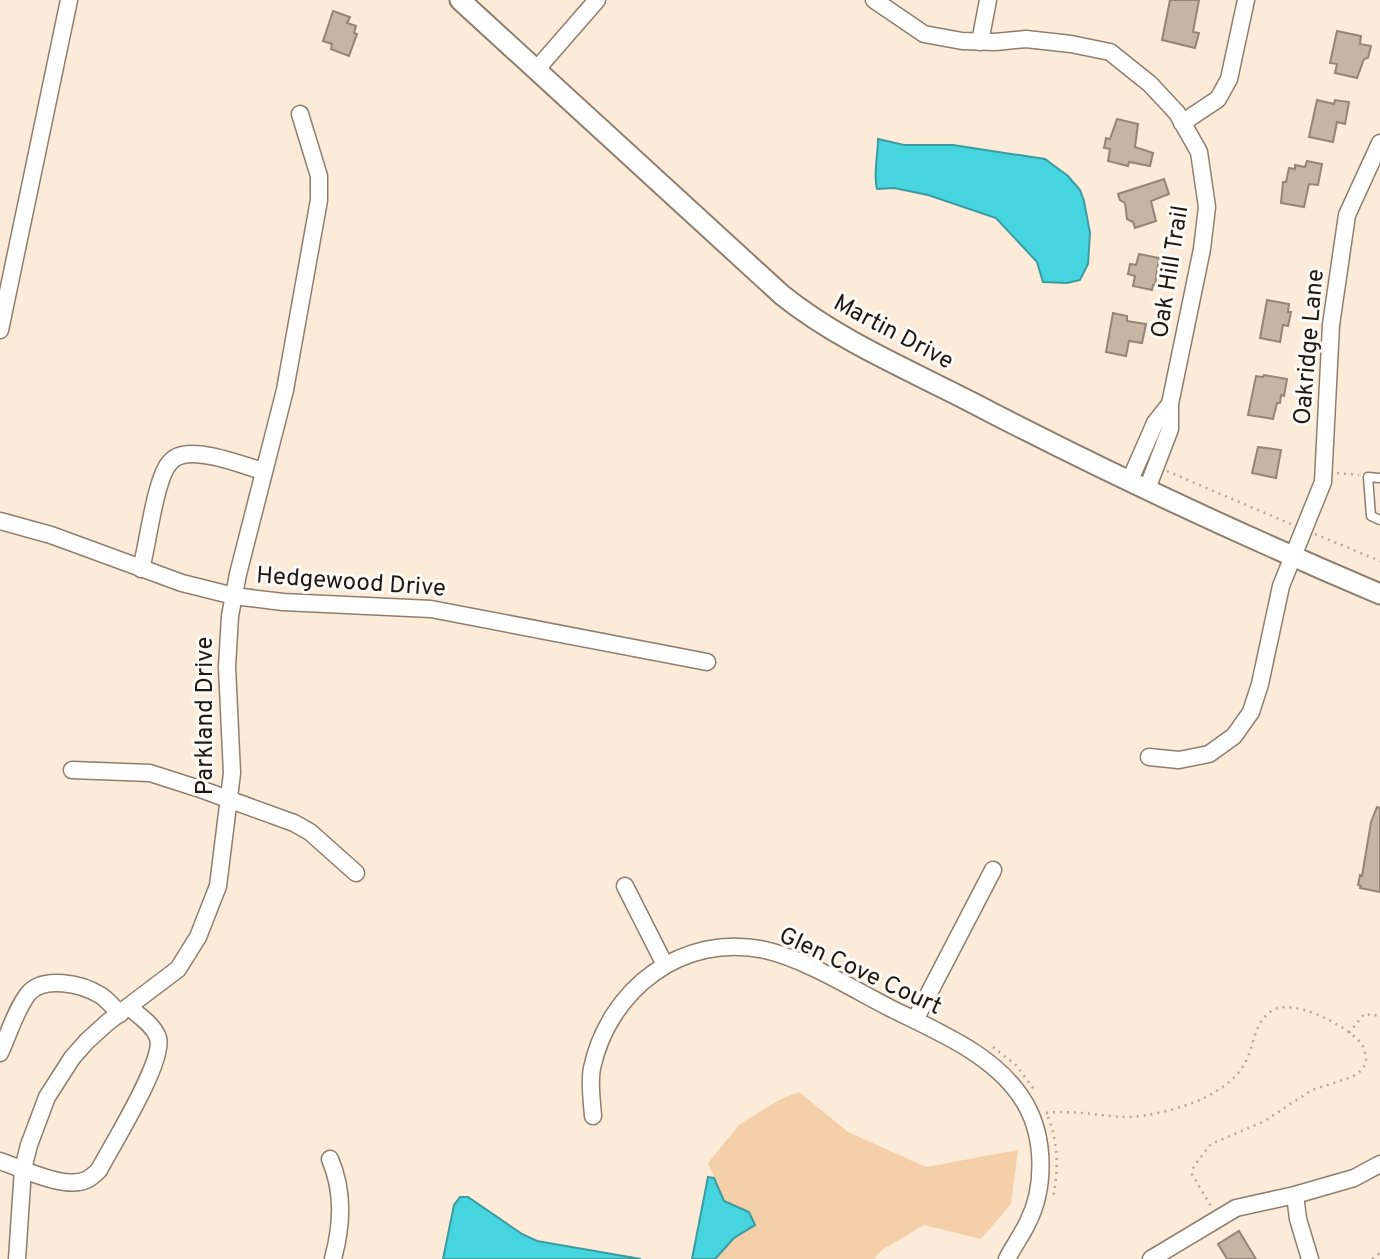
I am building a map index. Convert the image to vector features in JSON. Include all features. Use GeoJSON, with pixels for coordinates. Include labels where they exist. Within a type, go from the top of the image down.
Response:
{"type":"FeatureCollection","features":[{"type":"Feature","properties":{"kind":"street"},"geometry":{"type":"LineString","coordinates":[[0,330],[69,0]]}},
{"type":"Feature","properties":{"kind":"street","name":"Martin Drive"},"geometry":{"type":"LineString","coordinates":[[460,0],[797,307],[874,353],[1018,428],[1206,519],[1380,594]]}},
{"type":"Feature","properties":{"kind":"street"},"geometry":{"type":"LineString","coordinates":[[536,70],[597,0]]}},
{"type":"Feature","properties":{"kind":"street","name":"Oak Hill Trail"},"geometry":{"type":"LineString","coordinates":[[873,0],[925,34],[980,42],[1026,39],[1110,52],[1150,84],[1177,113],[1199,152],[1207,206],[1202,249],[1170,404],[1170,429],[1155,466],[1138,484]]}},
{"type":"Feature","properties":{"kind":"street"},"geometry":{"type":"LineString","coordinates":[[980,42],[988,0]]}},
{"type":"Feature","properties":{"kind":"street"},"geometry":{"type":"LineString","coordinates":[[1182,123],[1218,99],[1229,79],[1246,0]]}},
{"type":"Feature","properties":{"kind":"street","name":"Parkland Drive"},"geometry":{"type":"LineString","coordinates":[[17,1259],[23,1169],[47,1097],[58,1077],[87,1041],[178,970],[198,937],[218,886],[232,773],[227,667],[234,596],[285,390],[319,200],[319,176],[300,114]]}},
{"type":"Feature","properties":{"kind":"street","name":"Oakridge Lane"},"geometry":{"type":"LineString","coordinates":[[1292,557],[1323,482],[1331,325],[1347,215],[1380,143]]}},
{"type":"Feature","properties":{"kind":"street"},"geometry":{"type":"LineString","coordinates":[[1138,484],[1155,423],[1170,404]]}},
{"type":"Feature","properties":{"kind":"street"},"geometry":{"type":"LineString","coordinates":[[141,569],[160,484],[172,460],[180,455],[200,455],[263,471]]}},
{"type":"Feature","properties":{"kind":"street","name":"Hedgewood Drive"},"geometry":{"type":"LineString","coordinates":[[0,521],[51,535],[182,583],[234,596],[431,608],[707,662]]}},
{"type":"Feature","properties":{"kind":"street"},"geometry":{"type":"LineString","coordinates":[[1149,757],[1179,760],[1209,754],[1234,736],[1251,712],[1260,684],[1281,586],[1292,557]]}},
{"type":"Feature","properties":{"kind":"street"},"geometry":{"type":"LineString","coordinates":[[72,770],[149,774],[294,823],[310,832],[356,873]]}},
{"type":"Feature","properties":{"kind":"street"},"geometry":{"type":"LineString","coordinates":[[915,1020],[993,870]]}},
{"type":"Feature","properties":{"kind":"street"},"geometry":{"type":"LineString","coordinates":[[625,886],[665,965]]}},
{"type":"Feature","properties":{"kind":"street","name":"Glen Cove Court"},"geometry":{"type":"LineString","coordinates":[[593,1116],[592,1070],[605,1029],[630,992],[665,965],[693,953],[728,947],[765,950],[794,960],[915,1020],[981,1057],[1005,1077],[1027,1105],[1039,1141],[1041,1180],[1029,1220],[1007,1259]]}},
{"type":"Feature","properties":{"kind":"street"},"geometry":{"type":"LineString","coordinates":[[0,1053],[21,1006],[30,992],[39,985],[59,984],[83,988],[102,996],[156,1033],[160,1041],[153,1071],[99,1170],[89,1180],[69,1183],[0,1161]]}},
{"type":"Feature","properties":{"kind":"street"},"geometry":{"type":"LineString","coordinates":[[330,1160],[338,1178],[340,1198],[340,1223],[333,1259]]}},
{"type":"Feature","properties":{"kind":"street"},"geometry":{"type":"LineString","coordinates":[[1151,1259],[1236,1208],[1354,1178],[1380,1164]]}},
{"type":"Feature","properties":{"kind":"street"},"geometry":{"type":"LineString","coordinates":[[1295,1195],[1298,1219],[1310,1259]]}},
{"type":"Feature","properties":{"kind":"lane"},"geometry":{"type":"LineString","coordinates":[[1380,478],[1368,477],[1371,516],[1380,520]]}},
{"type":"Feature","properties":{"kind":"path"},"geometry":{"type":"LineString","coordinates":[[1155,466],[1380,561]]}},
{"type":"Feature","properties":{"kind":"path"},"geometry":{"type":"LineString","coordinates":[[1324,472],[1368,477]]}},
{"type":"Feature","properties":{"kind":"path"},"geometry":{"type":"LineString","coordinates":[[1046,1114],[1073,1112],[1125,1117],[1173,1109],[1205,1098],[1234,1078],[1247,1058],[1260,1022],[1274,1008],[1280,1006],[1303,1009],[1349,1032],[1363,1046],[1366,1063],[1363,1070],[1352,1077],[1312,1090],[1263,1122],[1211,1144],[1203,1153],[1192,1174],[1210,1204]]}},
{"type":"Feature","properties":{"kind":"path"},"geometry":{"type":"LineString","coordinates":[[1349,1032],[1364,1014],[1380,1016]]}},
{"type":"Feature","properties":{"kind":"path"},"geometry":{"type":"LineString","coordinates":[[1372,1259],[1380,1252]]}},
{"type":"Feature","properties":{"kind":"shaded area"},"geometry":{"type":"Polygon","coordinates":[[[799,1092],[848,1132],[926,1167],[1018,1150],[1011,1204],[981,1239],[924,1225],[882,1250],[874,1259],[715,1259],[734,1238],[755,1224],[749,1212],[724,1201],[708,1163],[740,1124],[779,1100],[799,1092]]]}},
{"type":"Feature","properties":{"kind":"water"},"geometry":{"type":"Polygon","coordinates":[[[878,139],[904,145],[953,145],[1045,159],[1068,176],[1080,190],[1084,201],[1090,233],[1088,264],[1080,280],[1067,283],[1043,282],[1037,262],[996,218],[928,195],[894,188],[877,189],[878,139]]]}},
{"type":"Feature","properties":{"kind":"water"},"geometry":{"type":"Polygon","coordinates":[[[708,1177],[714,1178],[724,1201],[749,1212],[755,1225],[734,1238],[715,1259],[692,1259],[708,1177]]]}},
{"type":"Feature","properties":{"kind":"water"},"geometry":{"type":"Polygon","coordinates":[[[460,1197],[468,1197],[522,1234],[537,1241],[641,1259],[443,1259],[454,1205],[460,1197]]]}},
{"type":"Feature","properties":{"kind":"building"},"geometry":{"type":"Polygon","coordinates":[[[1170,0],[1199,0],[1193,32],[1199,33],[1195,48],[1162,40],[1170,0]]]}},
{"type":"Feature","properties":{"kind":"building"},"geometry":{"type":"Polygon","coordinates":[[[333,11],[350,17],[347,23],[356,26],[354,33],[357,34],[349,56],[331,49],[332,44],[323,41],[333,11]]]}},
{"type":"Feature","properties":{"kind":"building"},"geometry":{"type":"Polygon","coordinates":[[[1337,31],[1361,36],[1360,44],[1371,46],[1357,78],[1335,73],[1337,64],[1330,63],[1337,31]]]}},
{"type":"Feature","properties":{"kind":"building"},"geometry":{"type":"Polygon","coordinates":[[[1317,100],[1334,104],[1335,100],[1349,102],[1345,124],[1337,122],[1333,142],[1309,137],[1317,100]]]}},
{"type":"Feature","properties":{"kind":"building"},"geometry":{"type":"Polygon","coordinates":[[[1117,119],[1138,124],[1135,147],[1153,153],[1150,166],[1129,162],[1128,166],[1108,161],[1110,149],[1104,148],[1106,138],[1110,139],[1117,119]]]}},
{"type":"Feature","properties":{"kind":"building"},"geometry":{"type":"Polygon","coordinates":[[[1307,161],[1322,164],[1318,185],[1309,184],[1304,207],[1281,203],[1283,182],[1286,182],[1289,168],[1295,169],[1295,165],[1305,167],[1307,161]]]}},
{"type":"Feature","properties":{"kind":"building"},"geometry":{"type":"Polygon","coordinates":[[[1164,179],[1169,194],[1151,201],[1156,221],[1135,228],[1133,222],[1127,219],[1125,203],[1120,200],[1118,194],[1164,179]]]}},
{"type":"Feature","properties":{"kind":"building"},"geometry":{"type":"Polygon","coordinates":[[[1139,254],[1159,258],[1152,290],[1133,286],[1135,276],[1128,274],[1130,264],[1136,265],[1139,254]]]}},
{"type":"Feature","properties":{"kind":"building"},"geometry":{"type":"Polygon","coordinates":[[[1267,300],[1289,304],[1288,312],[1291,312],[1288,326],[1283,325],[1280,342],[1260,338],[1267,300]]]}},
{"type":"Feature","properties":{"kind":"building"},"geometry":{"type":"Polygon","coordinates":[[[1113,313],[1127,316],[1127,321],[1146,324],[1142,343],[1129,341],[1126,356],[1106,352],[1113,313]]]}},
{"type":"Feature","properties":{"kind":"building"},"geometry":{"type":"Polygon","coordinates":[[[1256,376],[1287,379],[1284,396],[1281,395],[1280,403],[1277,403],[1273,419],[1248,415],[1256,376]]]}},
{"type":"Feature","properties":{"kind":"building"},"geometry":{"type":"Polygon","coordinates":[[[1258,447],[1281,450],[1276,478],[1252,473],[1258,447]]]}},
{"type":"Feature","properties":{"kind":"building"},"geometry":{"type":"Polygon","coordinates":[[[1377,807],[1380,808],[1380,892],[1360,888],[1358,885],[1371,822],[1377,807]]]}},
{"type":"Feature","properties":{"kind":"building"},"geometry":{"type":"Polygon","coordinates":[[[1239,1231],[1256,1259],[1227,1259],[1218,1244],[1239,1231]]]}}]}
